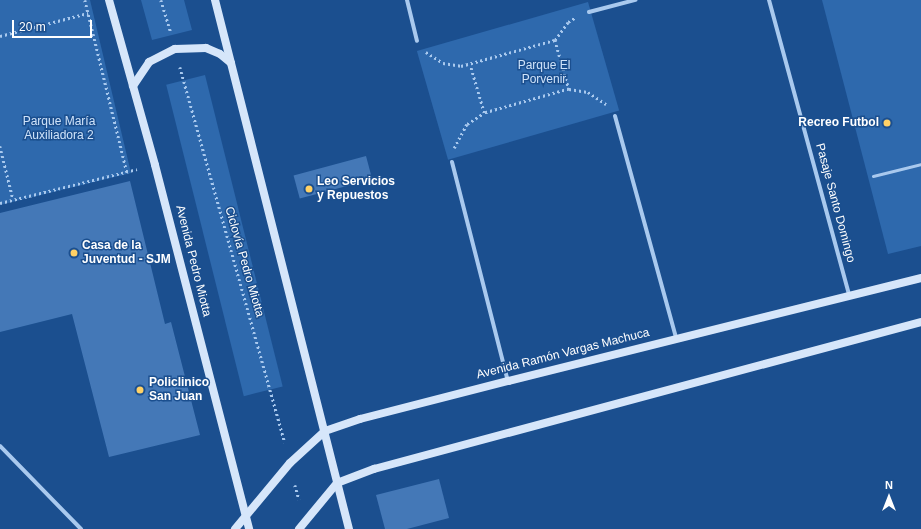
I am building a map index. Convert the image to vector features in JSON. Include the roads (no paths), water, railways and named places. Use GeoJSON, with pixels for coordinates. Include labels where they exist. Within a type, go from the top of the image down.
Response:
{"type":"FeatureCollection","features":[{"type":"Feature","properties":{"kind":"main road","name":"Avenida Pedro Miotta"},"geometry":{"type":"LineString","coordinates":[[109,0],[156,165],[249,529]]}},
{"type":"Feature","properties":{"kind":"main road"},"geometry":{"type":"LineString","coordinates":[[215,0],[349,529]]}},
{"type":"Feature","properties":{"kind":"main road"},"geometry":{"type":"LineString","coordinates":[[133,86],[149,62],[175,49],[206,48],[220,54],[231,63]]}},
{"type":"Feature","properties":{"kind":"main road","name":"Avenida Ramón Vargas Machuca"},"geometry":{"type":"LineString","coordinates":[[235,529],[245,514],[290,463],[325,431],[360,419],[676,338],[849,295],[921,279]]}},
{"type":"Feature","properties":{"kind":"main road"},"geometry":{"type":"LineString","coordinates":[[299,529],[337,483],[374,469],[921,322]]}},
{"type":"Feature","properties":{"kind":"street"},"geometry":{"type":"LineString","coordinates":[[407,0],[417,41]]}},
{"type":"Feature","properties":{"kind":"street"},"geometry":{"type":"LineString","coordinates":[[589,12],[635,0]]}},
{"type":"Feature","properties":{"kind":"street","name":"Pasaje Santo Domingo"},"geometry":{"type":"LineString","coordinates":[[769,0],[849,295]]}},
{"type":"Feature","properties":{"kind":"street"},"geometry":{"type":"LineString","coordinates":[[616,116],[676,338]]}},
{"type":"Feature","properties":{"kind":"street"},"geometry":{"type":"LineString","coordinates":[[452,162],[508,381]]}},
{"type":"Feature","properties":{"kind":"street"},"geometry":{"type":"LineString","coordinates":[[0,446],[81,529]]}},
{"type":"Feature","properties":{"kind":"lane"},"geometry":{"type":"LineString","coordinates":[[873,176],[921,164]]}},
{"type":"Feature","properties":{"kind":"place","name":"Recreo Futbol"},"geometry":{"type":"Point","coordinates":[887,123]}},
{"type":"Feature","properties":{"kind":"place","name":"Leo Servicios y Repuestos"},"geometry":{"type":"Point","coordinates":[309,189]}},
{"type":"Feature","properties":{"kind":"place","name":"Casa de la Juventud - SJM"},"geometry":{"type":"Point","coordinates":[74,253]}},
{"type":"Feature","properties":{"kind":"place","name":"Policlinico San Juan"},"geometry":{"type":"Point","coordinates":[140,390]}},
{"type":"Feature","properties":{"kind":"park label","name":"Parque El Porvenir"},"geometry":{"type":"Point","coordinates":[544,73]}},
{"type":"Feature","properties":{"kind":"park label","name":"Parque María Auxiliadora 2"},"geometry":{"type":"Point","coordinates":[59,129]}}]}
